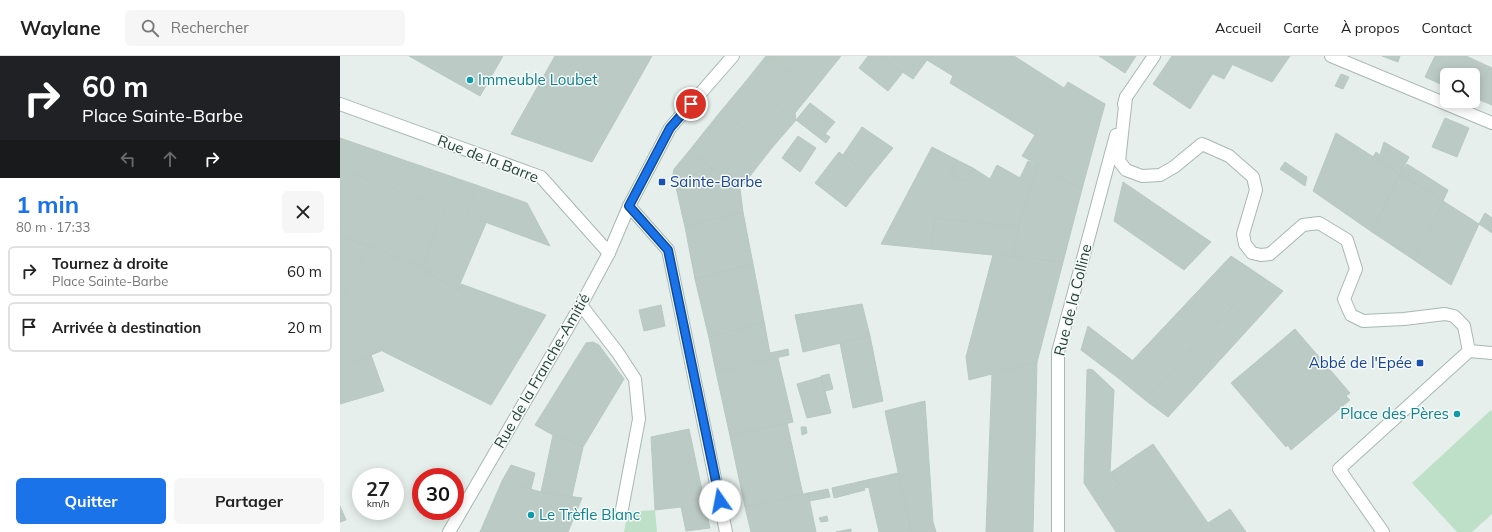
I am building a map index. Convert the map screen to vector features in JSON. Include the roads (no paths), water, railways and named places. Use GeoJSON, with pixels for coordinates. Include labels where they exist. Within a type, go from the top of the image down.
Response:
{"type":"FeatureCollection","features":[{"type":"Feature","properties":{"kind":"street","name":"Rue de la Franche-Amitié"},"geometry":{"type":"LineString","coordinates":[[448,532],[581,305],[609,253],[629,206],[670,128],[733,56]]}},
{"type":"Feature","properties":{"kind":"street"},"geometry":{"type":"LineString","coordinates":[[1154,56],[1126,97],[1119,161],[1126,170],[1142,176],[1160,175],[1174,167],[1202,144],[1229,156],[1253,177],[1256,190],[1243,234],[1245,244],[1252,253],[1261,255],[1270,254],[1303,224],[1319,223],[1347,240],[1356,269],[1344,299],[1351,315],[1363,321],[1404,319],[1445,314],[1454,316],[1464,326],[1469,350]]}},
{"type":"Feature","properties":{"kind":"street"},"geometry":{"type":"LineString","coordinates":[[1330,56],[1492,123]]}},
{"type":"Feature","properties":{"kind":"street","name":"Rue de la Colline"},"geometry":{"type":"LineString","coordinates":[[1058,532],[1058,352],[1126,97]]}},
{"type":"Feature","properties":{"kind":"street","name":"Rue de la Barre"},"geometry":{"type":"LineString","coordinates":[[340,104],[541,177],[609,253]]}},
{"type":"Feature","properties":{"kind":"street"},"geometry":{"type":"LineString","coordinates":[[629,206],[668,250],[726,532]]}},
{"type":"Feature","properties":{"kind":"street"},"geometry":{"type":"LineString","coordinates":[[581,305],[635,379],[639,419],[622,509]]}},
{"type":"Feature","properties":{"kind":"street"},"geometry":{"type":"LineString","coordinates":[[1383,532],[1339,469],[1469,350],[1492,353]]}},
{"type":"Feature","properties":{"kind":"place","name":"Immeuble Loubet"},"geometry":{"type":"Point","coordinates":[470,80]}},
{"type":"Feature","properties":{"kind":"place","name":"Sainte-Barbe"},"geometry":{"type":"Point","coordinates":[662,182]}},
{"type":"Feature","properties":{"kind":"place","name":"Abbé de l'Epée"},"geometry":{"type":"Point","coordinates":[1420,363]}},
{"type":"Feature","properties":{"kind":"place","name":"Place des Pères"},"geometry":{"type":"Point","coordinates":[1457,414]}},
{"type":"Feature","properties":{"kind":"place","name":"Le Trèfle Blanc"},"geometry":{"type":"Point","coordinates":[531,515]}}]}
